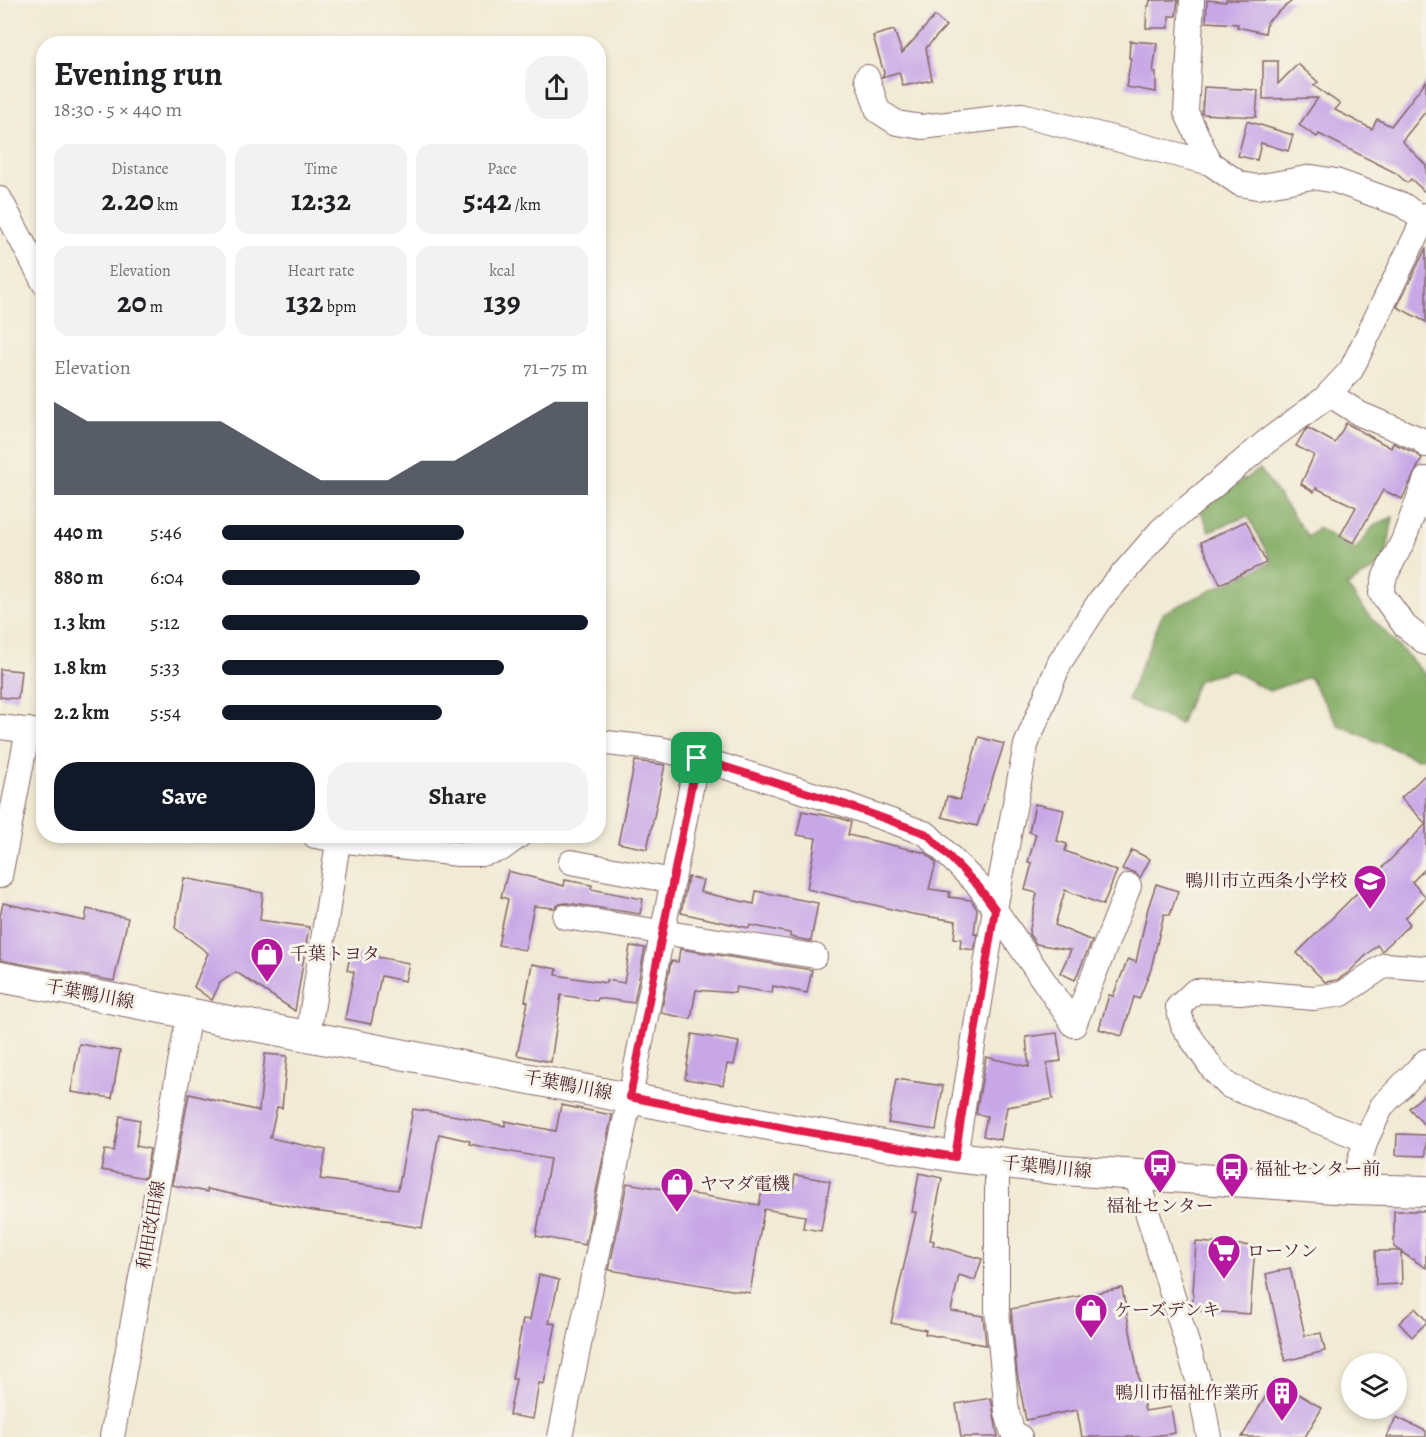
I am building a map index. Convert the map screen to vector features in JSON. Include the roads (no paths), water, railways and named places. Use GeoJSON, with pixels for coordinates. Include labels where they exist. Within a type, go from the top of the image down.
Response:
{"type":"FeatureCollection","features":[{"type":"Feature","properties":{"kind":"main road","name":"千葉鴨川線"},"geometry":{"type":"LineString","coordinates":[[0,977],[795,1130],[955,1157],[1064,1170],[1351,1190],[1426,1191]]}},
{"type":"Feature","properties":{"kind":"street"},"geometry":{"type":"LineString","coordinates":[[1192,0],[1186,112],[1210,162]]}},
{"type":"Feature","properties":{"kind":"street"},"geometry":{"type":"LineString","coordinates":[[867,77],[878,111],[897,123],[922,127],[1022,115],[1210,162],[1240,184],[1257,188],[1312,177],[1336,181],[1403,206],[1425,219],[1351,370],[1329,394],[1266,442],[1161,530],[1101,599],[1060,662],[1026,745],[995,909],[955,1157]]}},
{"type":"Feature","properties":{"kind":"street"},"geometry":{"type":"LineString","coordinates":[[0,199],[36,268]]}},
{"type":"Feature","properties":{"kind":"street"},"geometry":{"type":"LineString","coordinates":[[1329,394],[1360,414],[1422,440],[1426,445]]}},
{"type":"Feature","properties":{"kind":"street"},"geometry":{"type":"LineString","coordinates":[[1426,479],[1403,541],[1385,576],[1381,593],[1405,626],[1426,643]]}},
{"type":"Feature","properties":{"kind":"street"},"geometry":{"type":"LineString","coordinates":[[0,727],[36,731],[0,876]]}},
{"type":"Feature","properties":{"kind":"street"},"geometry":{"type":"LineString","coordinates":[[606,743],[660,749],[697,758],[844,804],[927,834],[978,886],[1074,1025],[1129,886]]}},
{"type":"Feature","properties":{"kind":"street"},"geometry":{"type":"LineString","coordinates":[[560,1437],[697,758]]}},
{"type":"Feature","properties":{"kind":"street"},"geometry":{"type":"LineString","coordinates":[[308,1036],[330,843]]}},
{"type":"Feature","properties":{"kind":"street"},"geometry":{"type":"LineString","coordinates":[[376,843],[458,854],[481,854],[501,849],[509,843]]}},
{"type":"Feature","properties":{"kind":"street"},"geometry":{"type":"LineString","coordinates":[[571,862],[673,881]]}},
{"type":"Feature","properties":{"kind":"street"},"geometry":{"type":"LineString","coordinates":[[566,917],[815,956]]}},
{"type":"Feature","properties":{"kind":"street"},"geometry":{"type":"LineString","coordinates":[[1366,1140],[1229,1086],[1214,1071],[1183,1026],[1178,1007],[1195,991],[1243,992],[1314,998],[1342,994],[1385,965],[1426,968]]}},
{"type":"Feature","properties":{"kind":"street","name":"和田改田線"},"geometry":{"type":"LineString","coordinates":[[112,1437],[189,1014]]}},
{"type":"Feature","properties":{"kind":"street"},"geometry":{"type":"LineString","coordinates":[[1351,1190],[1366,1140],[1383,1106],[1426,1061]]}},
{"type":"Feature","properties":{"kind":"street"},"geometry":{"type":"LineString","coordinates":[[997,1163],[997,1310],[1007,1412],[1012,1431],[1020,1437]]}},
{"type":"Feature","properties":{"kind":"street"},"geometry":{"type":"LineString","coordinates":[[1136,1175],[1199,1383],[1209,1437]]}},
{"type":"Feature","properties":{"kind":"place","name":"鴨川市立西条小学校"},"geometry":{"type":"Point","coordinates":[1370,910]}},
{"type":"Feature","properties":{"kind":"place","name":"千葉トヨタ"},"geometry":{"type":"Point","coordinates":[267,983]}},
{"type":"Feature","properties":{"kind":"place","name":"福祉センター"},"geometry":{"type":"Point","coordinates":[1160,1194]}},
{"type":"Feature","properties":{"kind":"place","name":"福祉センター前"},"geometry":{"type":"Point","coordinates":[1232,1198]}},
{"type":"Feature","properties":{"kind":"place","name":"ヤマダ電機"},"geometry":{"type":"Point","coordinates":[677,1213]}},
{"type":"Feature","properties":{"kind":"place","name":"ローソン"},"geometry":{"type":"Point","coordinates":[1224,1280]}},
{"type":"Feature","properties":{"kind":"place","name":"ケーズデンキ"},"geometry":{"type":"Point","coordinates":[1091,1339]}},
{"type":"Feature","properties":{"kind":"place","name":"鴨川市福祉作業所"},"geometry":{"type":"Point","coordinates":[1282,1422]}}]}
